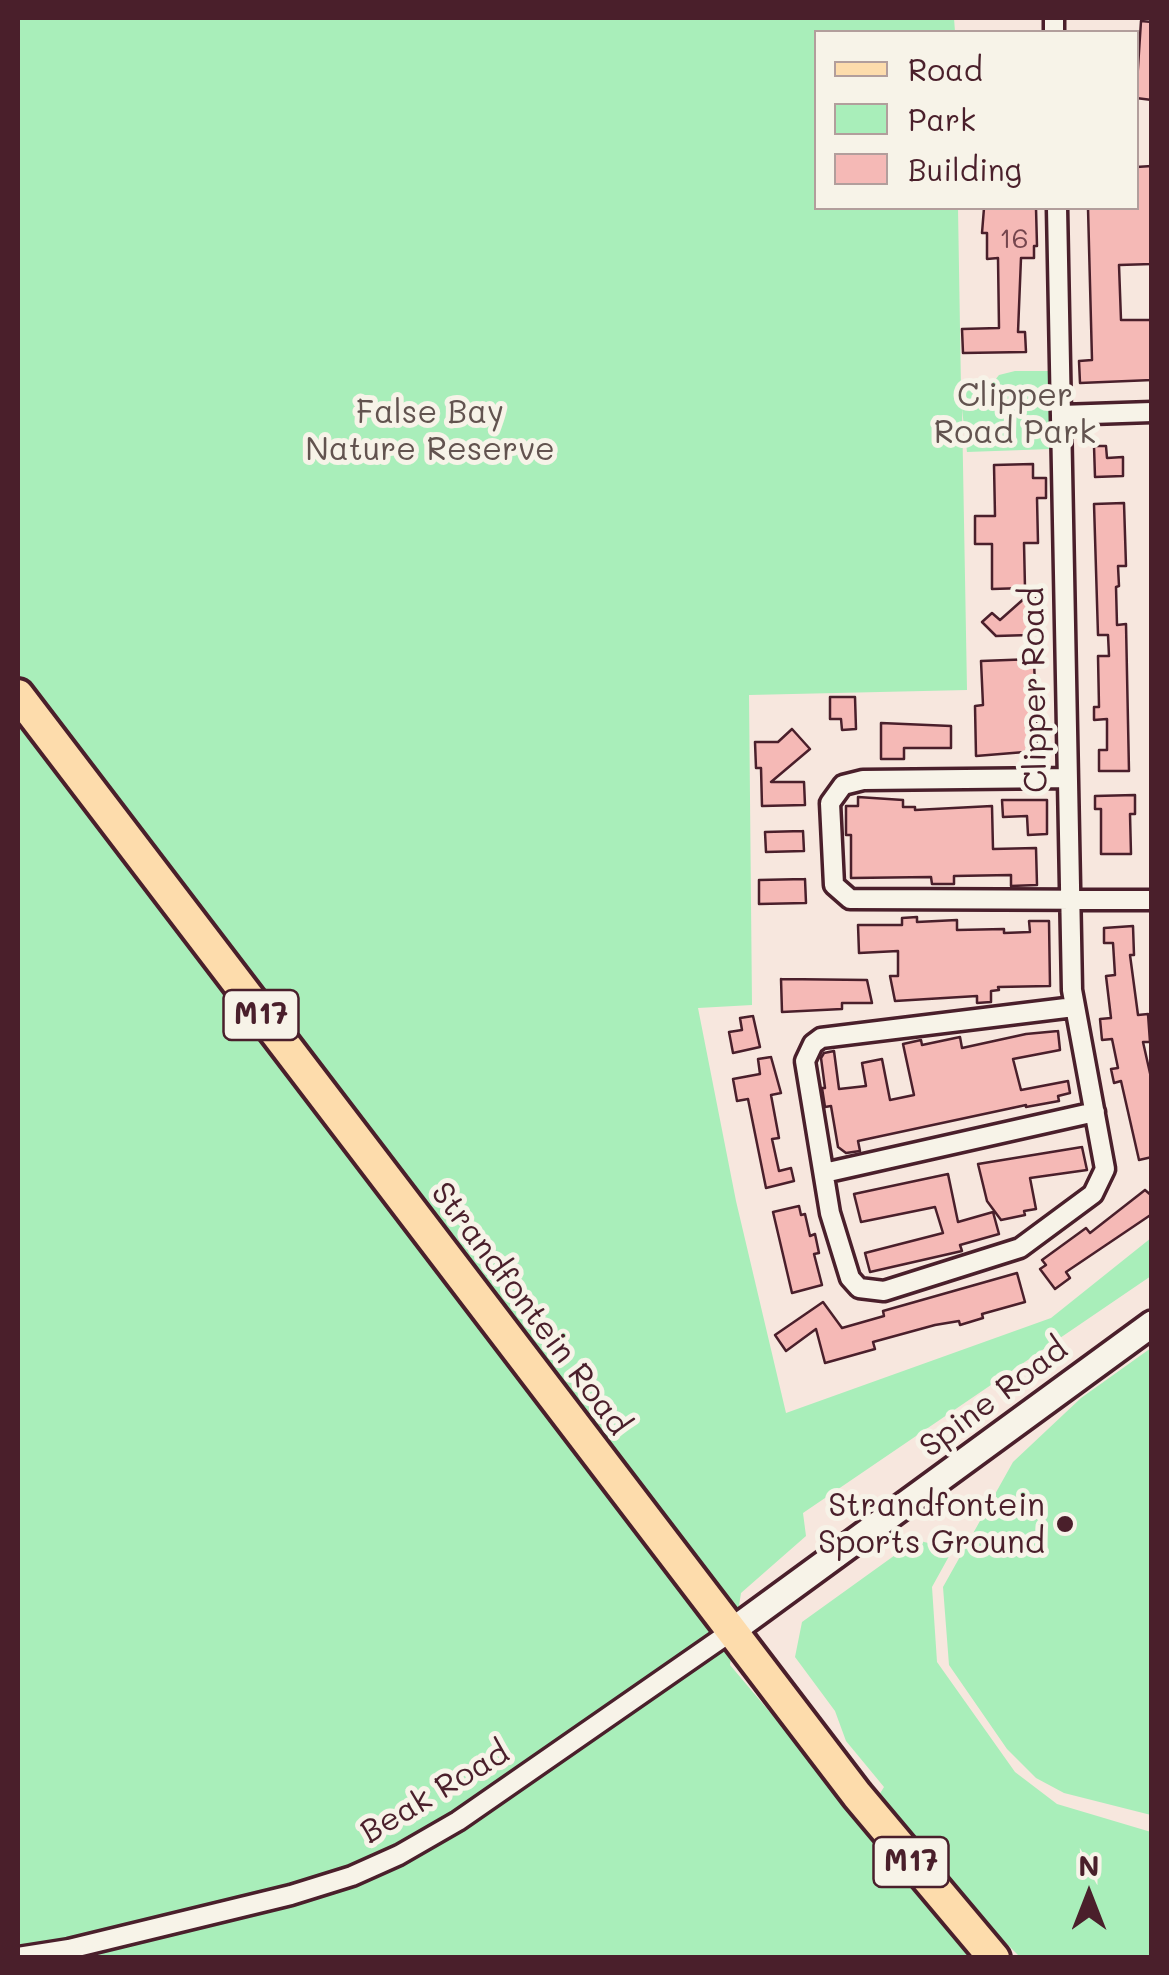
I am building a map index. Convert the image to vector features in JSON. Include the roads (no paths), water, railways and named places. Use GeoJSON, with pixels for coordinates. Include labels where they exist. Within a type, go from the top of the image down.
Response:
{"type":"FeatureCollection","features":[{"type":"Feature","properties":{"kind":"main road","name":"Strandfontein Road"},"geometry":{"type":"LineString","coordinates":[[18,695],[893,1841],[994,1958]]}},
{"type":"Feature","properties":{"kind":"main road","name":"Spine Road"},"geometry":{"type":"LineString","coordinates":[[732,1632],[1152,1324]]}},
{"type":"Feature","properties":{"kind":"street","name":"Clipper Road"},"geometry":{"type":"LineString","coordinates":[[824,1173],[830,1213],[850,1278],[859,1288],[874,1292],[1020,1248],[1093,1194],[1105,1169],[1074,1006],[1057,210]]}},
{"type":"Feature","properties":{"kind":"street"},"geometry":{"type":"LineString","coordinates":[[1062,415],[1152,412]]}},
{"type":"Feature","properties":{"kind":"street"},"geometry":{"type":"LineString","coordinates":[[1067,778],[852,781],[836,791],[830,804],[831,873],[837,890],[850,899],[1152,900]]}},
{"type":"Feature","properties":{"kind":"street"},"geometry":{"type":"LineString","coordinates":[[1074,1006],[821,1038],[812,1044],[805,1061],[824,1173],[1095,1112]]}},
{"type":"Feature","properties":{"kind":"street","name":"Beak Road"},"geometry":{"type":"LineString","coordinates":[[18,1957],[291,1895],[352,1876],[399,1855],[475,1810],[732,1632]]}},
{"type":"Feature","properties":{"kind":"place","name":"Strandfontein Sports Ground"},"geometry":{"type":"Point","coordinates":[1065,1524]}},
{"type":"Feature","properties":{"kind":"park label","name":"Clipper Road Park"},"geometry":{"type":"Point","coordinates":[1015,414]}},
{"type":"Feature","properties":{"kind":"park label","name":"False Bay Nature Reserve"},"geometry":{"type":"Point","coordinates":[430,432]}}]}
